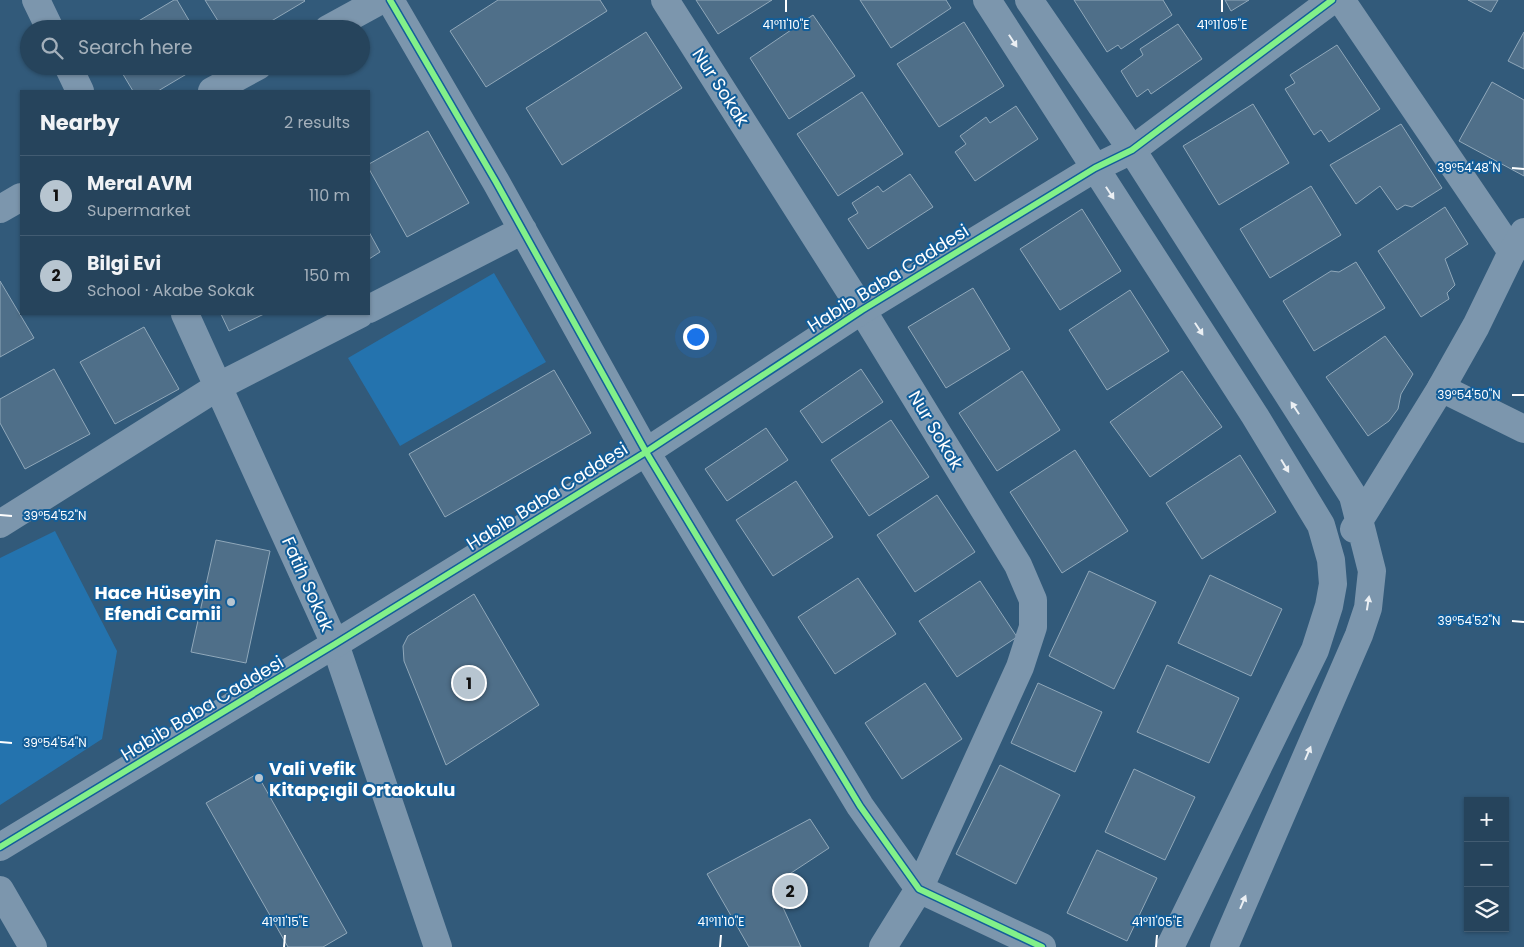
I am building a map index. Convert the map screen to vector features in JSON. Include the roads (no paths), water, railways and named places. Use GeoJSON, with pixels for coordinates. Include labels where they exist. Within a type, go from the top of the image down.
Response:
{"type":"FeatureCollection","features":[{"type":"Feature","properties":{"kind":"street"},"geometry":{"type":"LineString","coordinates":[[36,0],[46,20]]}},
{"type":"Feature","properties":{"kind":"street"},"geometry":{"type":"LineString","coordinates":[[344,20],[381,0]]}},
{"type":"Feature","properties":{"kind":"street"},"geometry":{"type":"LineString","coordinates":[[390,0],[522,230],[646,452],[860,806],[919,889],[1042,947]]}},
{"type":"Feature","properties":{"kind":"street","name":"Nur Sokak"},"geometry":{"type":"LineString","coordinates":[[665,0],[862,310],[1018,566],[1033,600],[1033,627],[1020,667],[919,889],[883,947]]}},
{"type":"Feature","properties":{"kind":"street"},"geometry":{"type":"LineString","coordinates":[[987,0],[1260,424],[1321,525],[1331,560],[1333,584],[1329,606],[1315,650],[1170,947]]}},
{"type":"Feature","properties":{"kind":"street"},"geometry":{"type":"LineString","coordinates":[[1029,0],[1132,150],[1353,496],[1372,572],[1368,608],[1359,634],[1224,947]]}},
{"type":"Feature","properties":{"kind":"street","name":"Habib Baba Caddesi"},"geometry":{"type":"LineString","coordinates":[[0,847],[335,644],[646,452],[862,310],[1095,168],[1132,150],[1332,0]]}},
{"type":"Feature","properties":{"kind":"street"},"geometry":{"type":"LineString","coordinates":[[1331,560],[1360,521],[1441,388],[1476,326],[1518,242],[1341,0]]}},
{"type":"Feature","properties":{"kind":"street"},"geometry":{"type":"LineString","coordinates":[[72,75],[80,90]]}},
{"type":"Feature","properties":{"kind":"street"},"geometry":{"type":"LineString","coordinates":[[214,90],[241,75]]}},
{"type":"Feature","properties":{"kind":"street"},"geometry":{"type":"LineString","coordinates":[[0,209],[20,198]]}},
{"type":"Feature","properties":{"kind":"street"},"geometry":{"type":"LineString","coordinates":[[370,308],[522,230]]}},
{"type":"Feature","properties":{"kind":"street","name":"Fatih Sokak"},"geometry":{"type":"LineString","coordinates":[[185,315],[335,644],[438,947]]}},
{"type":"Feature","properties":{"kind":"street"},"geometry":{"type":"LineString","coordinates":[[0,524],[219,386],[358,315]]}},
{"type":"Feature","properties":{"kind":"street"},"geometry":{"type":"LineString","coordinates":[[1441,388],[1524,429]]}},
{"type":"Feature","properties":{"kind":"street"},"geometry":{"type":"LineString","coordinates":[[0,890],[33,947]]}},
{"type":"Feature","properties":{"kind":"place","name":"Hace Hüseyin Efendi Camii"},"geometry":{"type":"Point","coordinates":[231,602]}},
{"type":"Feature","properties":{"kind":"place","name":"Meral AVM"},"geometry":{"type":"Point","coordinates":[469,683]}},
{"type":"Feature","properties":{"kind":"place","name":"Vali Vefik Kitapçıgil Ortaokulu"},"geometry":{"type":"Point","coordinates":[259,778]}},
{"type":"Feature","properties":{"kind":"place","name":"Bilgi Evi"},"geometry":{"type":"Point","coordinates":[790,891]}}]}
